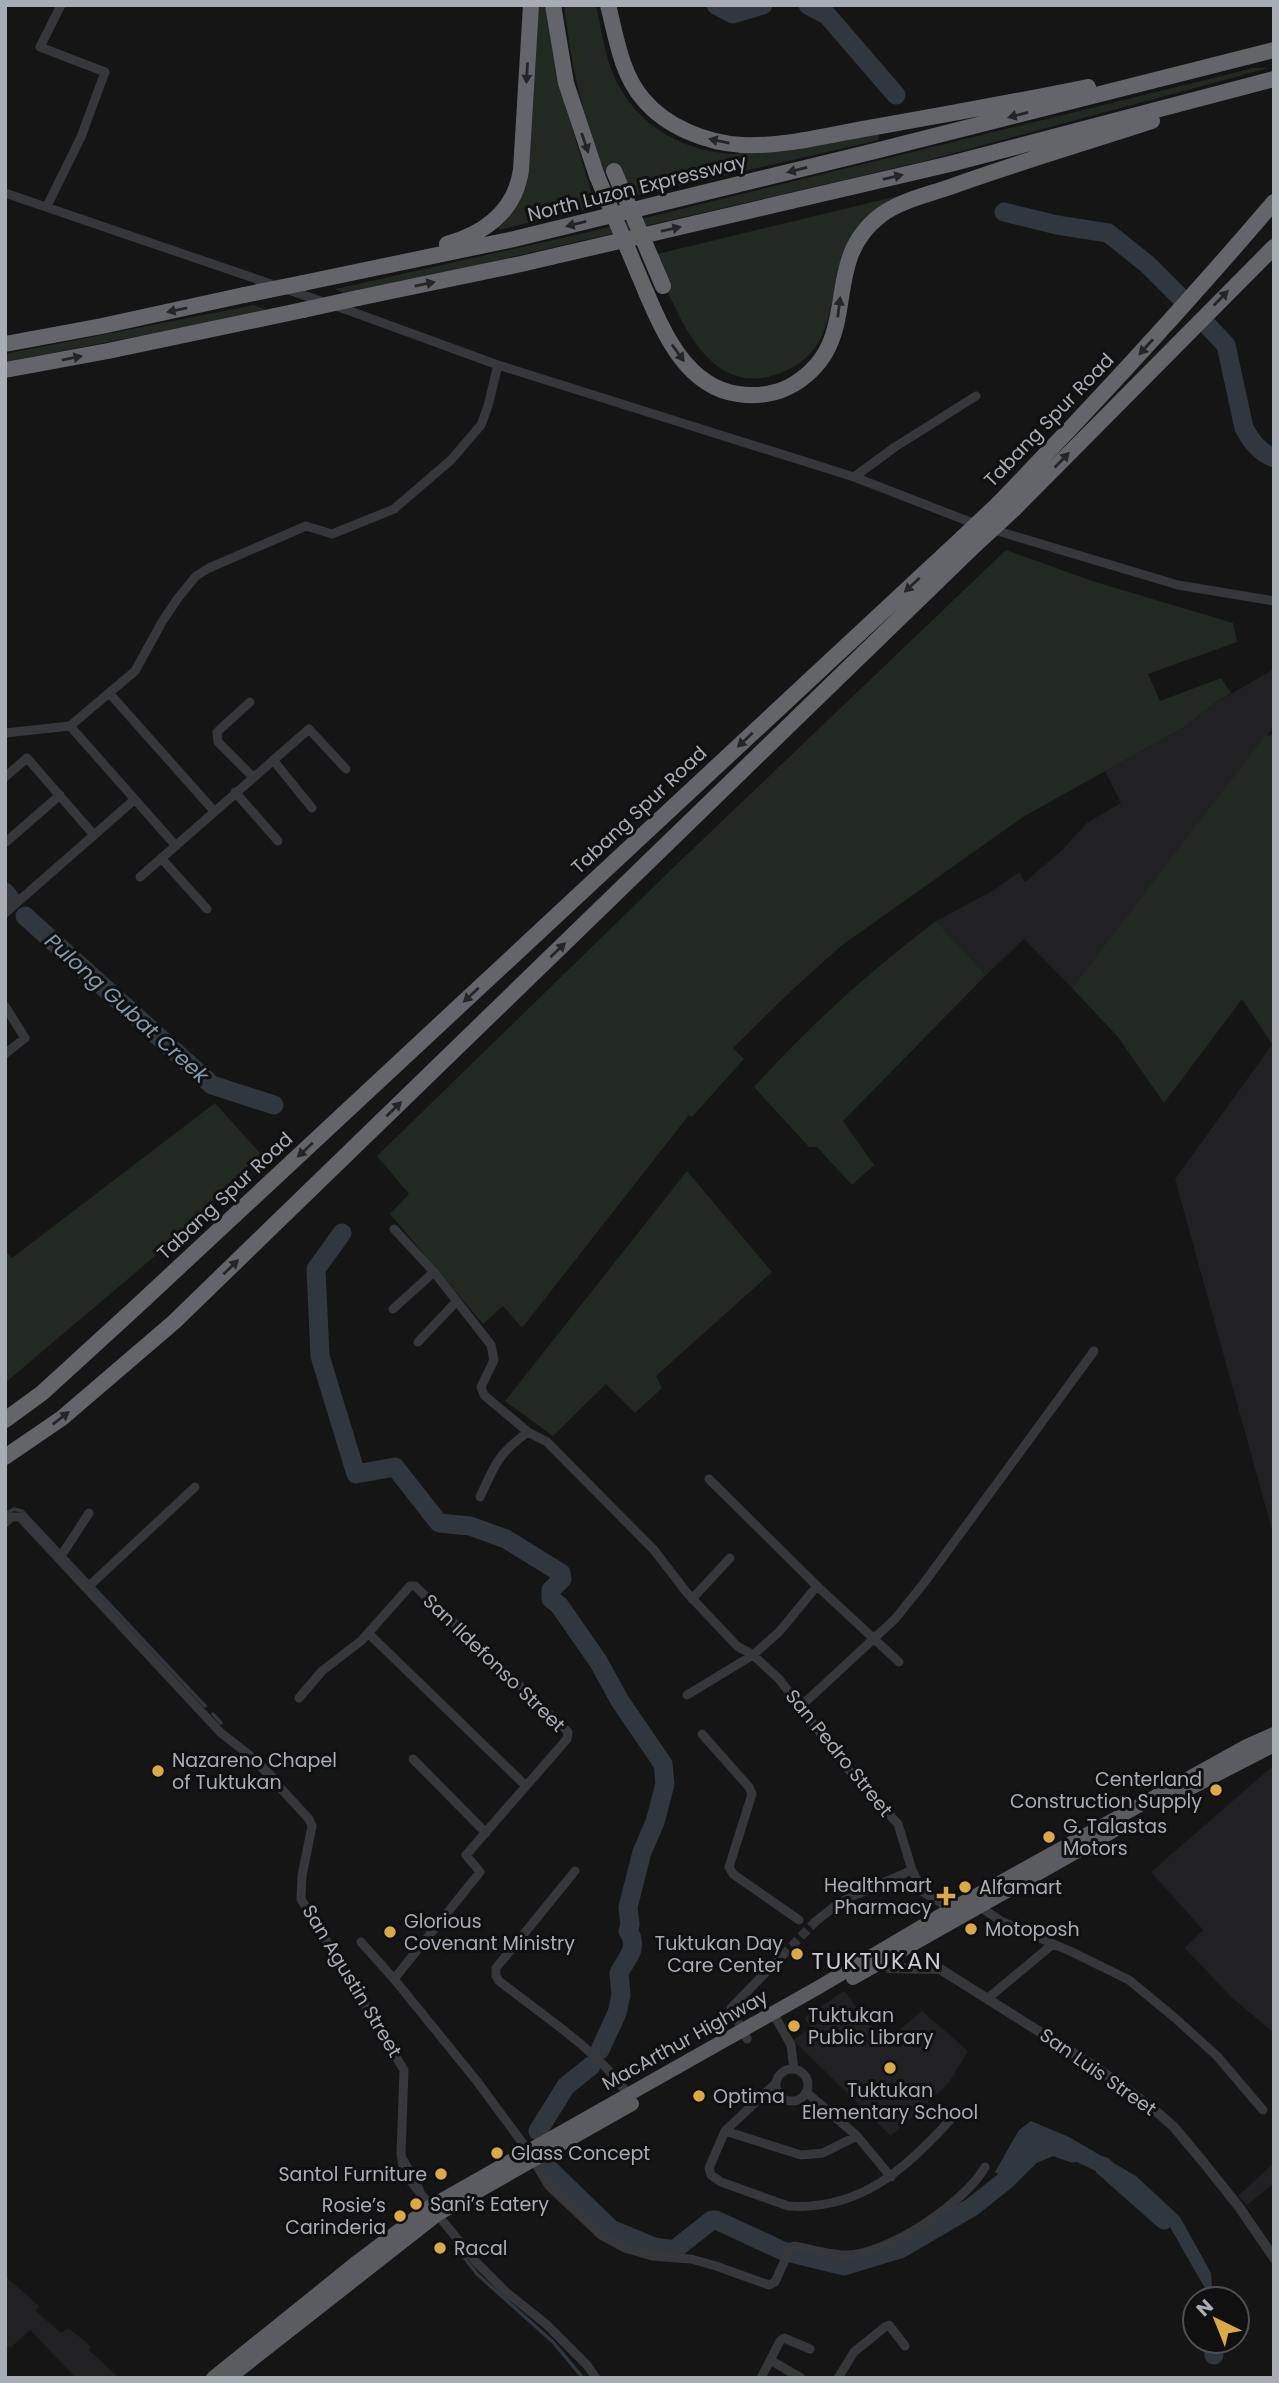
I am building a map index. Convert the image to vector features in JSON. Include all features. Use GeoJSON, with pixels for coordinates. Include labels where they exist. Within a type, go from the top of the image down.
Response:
{"type":"FeatureCollection","features":[{"type":"Feature","properties":{"kind":"highway"},"geometry":{"type":"LineString","coordinates":[[344,274],[468,237],[492,223],[510,204],[521,170],[531,5]]}},
{"type":"Feature","properties":{"kind":"highway"},"geometry":{"type":"LineString","coordinates":[[553,5],[566,83],[597,176],[646,292],[671,343],[697,376],[707,383],[734,394],[749,396],[779,391],[790,386],[810,373],[825,354],[835,334],[843,277],[850,255],[871,224],[890,210],[985,174],[1274,80]]}},
{"type":"Feature","properties":{"kind":"highway"},"geometry":{"type":"LineString","coordinates":[[608,5],[628,75],[640,97],[681,128],[720,142],[743,145],[793,141],[895,124],[1274,50]]}},
{"type":"Feature","properties":{"kind":"highway","name":"North Luzon Expressway"},"geometry":{"type":"LineString","coordinates":[[5,344],[528,236],[1274,50]]}},
{"type":"Feature","properties":{"kind":"highway"},"geometry":{"type":"LineString","coordinates":[[5,370],[108,351],[521,264],[937,167],[1274,80]]}},
{"type":"Feature","properties":{"kind":"highway"},"geometry":{"type":"LineString","coordinates":[[614,171],[663,286]]}},
{"type":"Feature","properties":{"kind":"highway","name":"Tabang Spur Road"},"geometry":{"type":"LineString","coordinates":[[5,1457],[62,1418],[173,1322],[969,541],[998,504],[1085,415],[1274,202]]}},
{"type":"Feature","properties":{"kind":"highway","name":"Tabang Spur Road"},"geometry":{"type":"LineString","coordinates":[[5,1420],[42,1393],[969,541],[1014,509],[1274,247]]}},
{"type":"Feature","properties":{"kind":"highway","name":"MacArthur Highway"},"geometry":{"type":"LineString","coordinates":[[976,1904],[1227,1757],[1274,1734]]}},
{"type":"Feature","properties":{"kind":"highway","name":"MacArthur Highway"},"geometry":{"type":"LineString","coordinates":[[213,2378],[357,2262],[434,2210],[951,1916],[1274,1745]]}},
{"type":"Feature","properties":{"kind":"highway","name":"MacArthur Highway"},"geometry":{"type":"LineString","coordinates":[[229,2378],[434,2210]]}},
{"type":"Feature","properties":{"kind":"street"},"geometry":{"type":"LineString","coordinates":[[47,206],[81,137],[105,72],[40,47],[61,5]]}},
{"type":"Feature","properties":{"kind":"street"},"geometry":{"type":"LineString","coordinates":[[5,193],[350,311],[498,365],[854,477],[923,506],[1004,534],[1178,585],[1274,601]]}},
{"type":"Feature","properties":{"kind":"street"},"geometry":{"type":"LineString","coordinates":[[5,733],[70,726],[110,694],[135,671],[162,622],[196,576],[306,526],[332,534],[394,509],[451,460],[481,425],[498,365]]}},
{"type":"Feature","properties":{"kind":"street"},"geometry":{"type":"LineString","coordinates":[[854,477],[895,447],[976,396]]}},
{"type":"Feature","properties":{"kind":"street"},"geometry":{"type":"LineString","coordinates":[[110,694],[214,811]]}},
{"type":"Feature","properties":{"kind":"street"},"geometry":{"type":"LineString","coordinates":[[250,702],[217,732],[216,737],[253,777]]}},
{"type":"Feature","properties":{"kind":"street"},"geometry":{"type":"LineString","coordinates":[[70,726],[176,846]]}},
{"type":"Feature","properties":{"kind":"street"},"geometry":{"type":"LineString","coordinates":[[140,877],[309,729],[345,769]]}},
{"type":"Feature","properties":{"kind":"street"},"geometry":{"type":"LineString","coordinates":[[5,776],[27,758],[94,835]]}},
{"type":"Feature","properties":{"kind":"street"},"geometry":{"type":"LineString","coordinates":[[273,760],[312,808]]}},
{"type":"Feature","properties":{"kind":"street"},"geometry":{"type":"LineString","coordinates":[[236,792],[278,841]]}},
{"type":"Feature","properties":{"kind":"street"},"geometry":{"type":"LineString","coordinates":[[6,842],[60,795]]}},
{"type":"Feature","properties":{"kind":"street"},"geometry":{"type":"LineString","coordinates":[[5,913],[134,800]]}},
{"type":"Feature","properties":{"kind":"street"},"geometry":{"type":"LineString","coordinates":[[161,858],[207,909]]}},
{"type":"Feature","properties":{"kind":"street"},"geometry":{"type":"LineString","coordinates":[[5,1006],[25,1038],[5,1054]]}},
{"type":"Feature","properties":{"kind":"street"},"geometry":{"type":"LineString","coordinates":[[394,1229],[434,1272],[456,1302],[418,1342]]}},
{"type":"Feature","properties":{"kind":"street"},"geometry":{"type":"LineString","coordinates":[[393,1309],[434,1272]]}},
{"type":"Feature","properties":{"kind":"street","name":"San Pedro Street"},"geometry":{"type":"LineString","coordinates":[[456,1302],[494,1352],[494,1360],[481,1387],[484,1395],[528,1432],[547,1442],[654,1550],[692,1599],[737,1646],[753,1655],[779,1679],[849,1770],[898,1824],[912,1870],[923,1892],[945,1905],[951,1916]]}},
{"type":"Feature","properties":{"kind":"street"},"geometry":{"type":"LineString","coordinates":[[800,1707],[895,1619],[1094,1351]]}},
{"type":"Feature","properties":{"kind":"street"},"geometry":{"type":"LineString","coordinates":[[480,1497],[497,1459],[528,1432]]}},
{"type":"Feature","properties":{"kind":"street"},"geometry":{"type":"LineString","coordinates":[[709,1479],[873,1640],[899,1662]]}},
{"type":"Feature","properties":{"kind":"street"},"geometry":{"type":"LineString","coordinates":[[87,1588],[195,1487]]}},
{"type":"Feature","properties":{"kind":"street"},"geometry":{"type":"LineString","coordinates":[[59,1559],[89,1513]]}},
{"type":"Feature","properties":{"kind":"street","name":"San Agustin Street"},"geometry":{"type":"LineString","coordinates":[[5,1523],[11,1517],[20,1517],[221,1733],[252,1757],[309,1819],[312,1826],[302,1876],[301,1899],[404,2070],[401,2154],[408,2178],[476,2262],[506,2292],[546,2324],[587,2365],[596,2378]]}},
{"type":"Feature","properties":{"kind":"street"},"geometry":{"type":"LineString","coordinates":[[692,1599],[730,1558]]}},
{"type":"Feature","properties":{"kind":"street","name":"San Ildefonso Street"},"geometry":{"type":"LineString","coordinates":[[299,1698],[322,1671],[368,1633],[410,1586],[415,1586],[568,1732],[567,1739],[524,1785],[466,1855],[480,1872],[394,1979]]}},
{"type":"Feature","properties":{"kind":"street"},"geometry":{"type":"LineString","coordinates":[[687,1695],[753,1655],[779,1632],[817,1586]]}},
{"type":"Feature","properties":{"kind":"street"},"geometry":{"type":"LineString","coordinates":[[368,1633],[524,1785]]}},
{"type":"Feature","properties":{"kind":"street"},"geometry":{"type":"LineString","coordinates":[[702,1734],[749,1787],[752,1794],[729,1867],[733,1874],[799,1920]]}},
{"type":"Feature","properties":{"kind":"street"},"geometry":{"type":"LineString","coordinates":[[413,1759],[486,1833]]}},
{"type":"Feature","properties":{"kind":"street"},"geometry":{"type":"LineString","coordinates":[[816,1922],[841,1902],[912,1870]]}},
{"type":"Feature","properties":{"kind":"street"},"geometry":{"type":"LineString","coordinates":[[575,1871],[496,1968],[496,1976],[499,1982],[591,2053],[630,2099]]}},
{"type":"Feature","properties":{"kind":"street"},"geometry":{"type":"LineString","coordinates":[[976,1904],[1001,1921],[1129,1980],[1217,2056],[1263,2110]]}},
{"type":"Feature","properties":{"kind":"street"},"geometry":{"type":"LineString","coordinates":[[361,1942],[476,2080],[549,2186],[601,2235],[625,2248],[652,2256],[691,2259],[769,2286],[775,2282],[794,2246],[844,2255],[894,2242],[967,2192],[985,2167]]}},
{"type":"Feature","properties":{"kind":"street"},"geometry":{"type":"LineString","coordinates":[[987,1998],[1053,1944]]}},
{"type":"Feature","properties":{"kind":"street"},"geometry":{"type":"LineString","coordinates":[[745,2035],[731,2008],[782,1956]]}},
{"type":"Feature","properties":{"kind":"street","name":"San Luis Street"},"geometry":{"type":"LineString","coordinates":[[880,1958],[889,1968],[940,1969],[1097,2068],[1150,2106],[1204,2163],[1274,2258]]}},
{"type":"Feature","properties":{"kind":"street"},"geometry":{"type":"LineString","coordinates":[[775,2017],[791,2045],[794,2069]]}},
{"type":"Feature","properties":{"kind":"street"},"geometry":{"type":"LineString","coordinates":[[776,2083],[778,2092],[788,2100],[800,2099],[806,2092],[807,2080],[804,2074],[794,2069],[780,2074],[776,2083],[725,2131],[709,2168],[711,2175],[721,2182],[788,2206],[839,2201],[879,2185],[928,2145],[950,2120]]}},
{"type":"Feature","properties":{"kind":"street"},"geometry":{"type":"LineString","coordinates":[[806,2092],[857,2136],[891,2177]]}},
{"type":"Feature","properties":{"kind":"street"},"geometry":{"type":"LineString","coordinates":[[725,2131],[801,2155],[823,2153],[857,2136]]}},
{"type":"Feature","properties":{"kind":"street"},"geometry":{"type":"LineString","coordinates":[[838,2378],[854,2352],[889,2325],[905,2346]]}},
{"type":"Feature","properties":{"kind":"street"},"geometry":{"type":"LineString","coordinates":[[761,2378],[780,2341],[784,2339],[810,2349]]}},
{"type":"Feature","properties":{"kind":"street"},"geometry":{"type":"LineString","coordinates":[[770,2360],[800,2378]]}},
{"type":"Feature","properties":{"kind":"shaded area"},"geometry":{"type":"Polygon","coordinates":[[[538,5],[547,5],[560,83],[596,207],[499,230],[498,227],[518,202],[527,172],[538,5]]]}},
{"type":"Feature","properties":{"kind":"shaded area"},"geometry":{"type":"Polygon","coordinates":[[[564,5],[596,5],[611,69],[631,104],[659,130],[694,147],[733,154],[878,132],[879,140],[618,200],[607,177],[582,105],[564,5]]]}},
{"type":"Feature","properties":{"kind":"shaded area"},"geometry":{"type":"Polygon","coordinates":[[[1253,68],[1269,68],[921,162],[348,295],[335,289],[580,234],[1253,68]]]}},
{"type":"Feature","properties":{"kind":"shaded area"},"geometry":{"type":"Polygon","coordinates":[[[902,195],[866,218],[855,231],[841,260],[831,309],[820,340],[801,362],[775,375],[750,378],[729,373],[710,360],[682,321],[653,255],[902,195]]]}},
{"type":"Feature","properties":{"kind":"shaded area"},"geometry":{"type":"Polygon","coordinates":[[[254,305],[269,311],[5,362],[5,354],[254,305]]]}},
{"type":"Feature","properties":{"kind":"shaded area"},"geometry":{"type":"Polygon","coordinates":[[[1006,550],[1092,581],[1233,623],[1237,642],[1148,674],[1160,701],[1221,678],[1231,693],[1184,727],[1023,817],[841,946],[733,1048],[744,1059],[692,1117],[689,1115],[522,1328],[503,1306],[483,1324],[390,1214],[409,1194],[377,1156],[1006,550]]]}},
{"type":"Feature","properties":{"kind":"shaded area"},"geometry":{"type":"Polygon","coordinates":[[[1274,669],[1274,727],[1072,988],[1024,939],[986,975],[936,921],[994,890],[1019,872],[1025,882],[1060,852],[1088,822],[1121,803],[1105,771],[1184,727],[1215,703],[1274,669]]]}},
{"type":"Feature","properties":{"kind":"shaded area"},"geometry":{"type":"Polygon","coordinates":[[[1274,734],[1274,1041],[1272,1044],[1242,999],[1164,1103],[1118,1037],[1072,988],[1264,737],[1274,734]]]}},
{"type":"Feature","properties":{"kind":"shaded area"},"geometry":{"type":"Polygon","coordinates":[[[936,921],[986,975],[843,1121],[874,1165],[852,1185],[817,1147],[809,1147],[754,1087],[841,1000],[936,921]]]}},
{"type":"Feature","properties":{"kind":"shaded area"},"geometry":{"type":"Polygon","coordinates":[[[1274,1042],[1274,1537],[1175,1179],[1274,1042]]]}},
{"type":"Feature","properties":{"kind":"shaded area"},"geometry":{"type":"Polygon","coordinates":[[[215,1103],[261,1154],[155,1256],[5,1383],[5,1251],[12,1258],[215,1103]]]}},
{"type":"Feature","properties":{"kind":"shaded area"},"geometry":{"type":"Polygon","coordinates":[[[687,1171],[772,1272],[656,1376],[662,1388],[635,1413],[606,1384],[553,1436],[505,1401],[687,1171]]]}},
{"type":"Feature","properties":{"kind":"shaded area"},"geometry":{"type":"Polygon","coordinates":[[[1274,1765],[1274,2033],[1230,1996],[1185,1948],[1203,1930],[1151,1872],[1274,1765]]]}},
{"type":"Feature","properties":{"kind":"shaded area","name":"Tuktukan Elementary School"},"geometry":{"type":"Polygon","coordinates":[[[844,1991],[884,2043],[922,2011],[968,2051],[948,2084],[891,2136],[793,2040],[811,2027],[804,2018],[844,1991]]]}},
{"type":"Feature","properties":{"kind":"shaded area"},"geometry":{"type":"Polygon","coordinates":[[[1031,2121],[1069,2137],[1136,2176],[1180,2217],[1211,2273],[1212,2285],[1203,2285],[1170,2227],[1129,2187],[1044,2146],[1020,2154],[1006,2180],[995,2172],[1019,2130],[1031,2121]]]}},
{"type":"Feature","properties":{"kind":"shaded area"},"geometry":{"type":"Polygon","coordinates":[[[1274,2163],[1274,2183],[1247,2205],[1238,2196],[1274,2163]]]}},
{"type":"Feature","properties":{"kind":"shaded area"},"geometry":{"type":"Polygon","coordinates":[[[5,2276],[39,2306],[36,2311],[61,2333],[68,2328],[85,2341],[91,2347],[89,2350],[119,2378],[76,2378],[30,2330],[10,2348],[5,2344],[5,2276]]]}},
{"type":"Feature","properties":{"kind":"waterway"},"geometry":{"type":"LineString","coordinates":[[716,5],[733,14],[763,5]]}},
{"type":"Feature","properties":{"kind":"waterway"},"geometry":{"type":"LineString","coordinates":[[808,5],[827,15],[896,95]]}},
{"type":"Feature","properties":{"kind":"waterway"},"geometry":{"type":"LineString","coordinates":[[1004,212],[1057,225],[1108,233],[1147,264],[1181,298]]}},
{"type":"Feature","properties":{"kind":"waterway"},"geometry":{"type":"LineString","coordinates":[[1207,325],[1226,345],[1244,428],[1256,446],[1274,458]]}},
{"type":"Feature","properties":{"kind":"waterway","name":"Pulong Gubat Creek"},"geometry":{"type":"LineString","coordinates":[[5,892],[10,898]]}},
{"type":"Feature","properties":{"kind":"waterway","name":"Pulong Gubat Creek"},"geometry":{"type":"LineString","coordinates":[[25,916],[212,1085],[274,1105]]}},
{"type":"Feature","properties":{"kind":"waterway","name":"Pulong Gubat Creek"},"geometry":{"type":"LineString","coordinates":[[342,1233],[316,1269],[320,1356],[356,1474],[395,1467],[439,1523],[470,1526],[506,1539],[561,1573],[562,1579],[551,1590],[551,1599],[559,1605],[598,1661],[620,1701],[663,1764],[665,1784],[655,1822],[642,1852],[628,1907],[628,1931],[633,1943],[632,1948],[619,1973],[621,1995],[617,2013],[600,2050]]}},
{"type":"Feature","properties":{"kind":"waterway"},"geometry":{"type":"LineString","coordinates":[[5,1514],[14,1509],[22,1511],[205,1706]]}},
{"type":"Feature","properties":{"kind":"waterway"},"geometry":{"type":"LineString","coordinates":[[213,1714],[221,1723]]}},
{"type":"Feature","properties":{"kind":"waterway"},"geometry":{"type":"LineString","coordinates":[[259,1759],[278,1779]]}},
{"type":"Feature","properties":{"kind":"waterway","name":"Pulong Gubat Creek"},"geometry":{"type":"LineString","coordinates":[[538,2131],[566,2086],[591,2066]]}},
{"type":"Feature","properties":{"kind":"waterway","name":"Pulong Gubat Creek"},"geometry":{"type":"LineString","coordinates":[[546,2166],[611,2229],[654,2247],[674,2250],[712,2220],[716,2220],[783,2251],[844,2266],[900,2249],[972,2207],[1006,2180],[1031,2155],[1053,2146],[1073,2153]]}},
{"type":"Feature","properties":{"kind":"waterway"},"geometry":{"type":"LineString","coordinates":[[406,2159],[422,2189]]}},
{"type":"Feature","properties":{"kind":"waterway","name":"Pulong Gubat Creek"},"geometry":{"type":"LineString","coordinates":[[1103,2166],[1164,2220]]}},
{"type":"Feature","properties":{"kind":"waterway"},"geometry":{"type":"LineString","coordinates":[[460,2252],[477,2274],[553,2342],[583,2378]]}},
{"type":"Feature","properties":{"kind":"tunnel"},"geometry":{"type":"LineString","coordinates":[[782,1956],[815,1922]]}},
{"type":"Feature","properties":{"kind":"place","name":"Nazareno Chapel of Tuktukan"},"geometry":{"type":"Point","coordinates":[158,1771]}},
{"type":"Feature","properties":{"kind":"place","name":"Centerland Construction Supply"},"geometry":{"type":"Point","coordinates":[1216,1790]}},
{"type":"Feature","properties":{"kind":"place","name":"G. Talastas Motors"},"geometry":{"type":"Point","coordinates":[1049,1837]}},
{"type":"Feature","properties":{"kind":"place","name":"Alfamart"},"geometry":{"type":"Point","coordinates":[965,1887]}},
{"type":"Feature","properties":{"kind":"place","name":"Healthmart Pharmacy"},"geometry":{"type":"Point","coordinates":[946,1896]}},
{"type":"Feature","properties":{"kind":"place","name":"Motoposh"},"geometry":{"type":"Point","coordinates":[971,1929]}},
{"type":"Feature","properties":{"kind":"place","name":"Glorious Covenant Ministry"},"geometry":{"type":"Point","coordinates":[390,1932]}},
{"type":"Feature","properties":{"kind":"place","name":"Tuktukan Day Care Center"},"geometry":{"type":"Point","coordinates":[797,1954]}},
{"type":"Feature","properties":{"kind":"place","name":"Tuktukan Public Library"},"geometry":{"type":"Point","coordinates":[794,2026]}},
{"type":"Feature","properties":{"kind":"place","name":"Tuktukan Elementary School"},"geometry":{"type":"Point","coordinates":[890,2068]}},
{"type":"Feature","properties":{"kind":"place","name":"Optima"},"geometry":{"type":"Point","coordinates":[699,2096]}},
{"type":"Feature","properties":{"kind":"place","name":"Glass Concept"},"geometry":{"type":"Point","coordinates":[497,2153]}},
{"type":"Feature","properties":{"kind":"place","name":"Santol Furniture"},"geometry":{"type":"Point","coordinates":[441,2174]}},
{"type":"Feature","properties":{"kind":"place","name":"Sani’s Eatery"},"geometry":{"type":"Point","coordinates":[416,2204]}},
{"type":"Feature","properties":{"kind":"place","name":"Rosie’s Carinderia"},"geometry":{"type":"Point","coordinates":[400,2216]}},
{"type":"Feature","properties":{"kind":"place","name":"Racal"},"geometry":{"type":"Point","coordinates":[440,2248]}},
{"type":"Feature","properties":{"kind":"district","name":"TUKTUKAN"},"geometry":{"type":"Point","coordinates":[877,1961]}}]}
